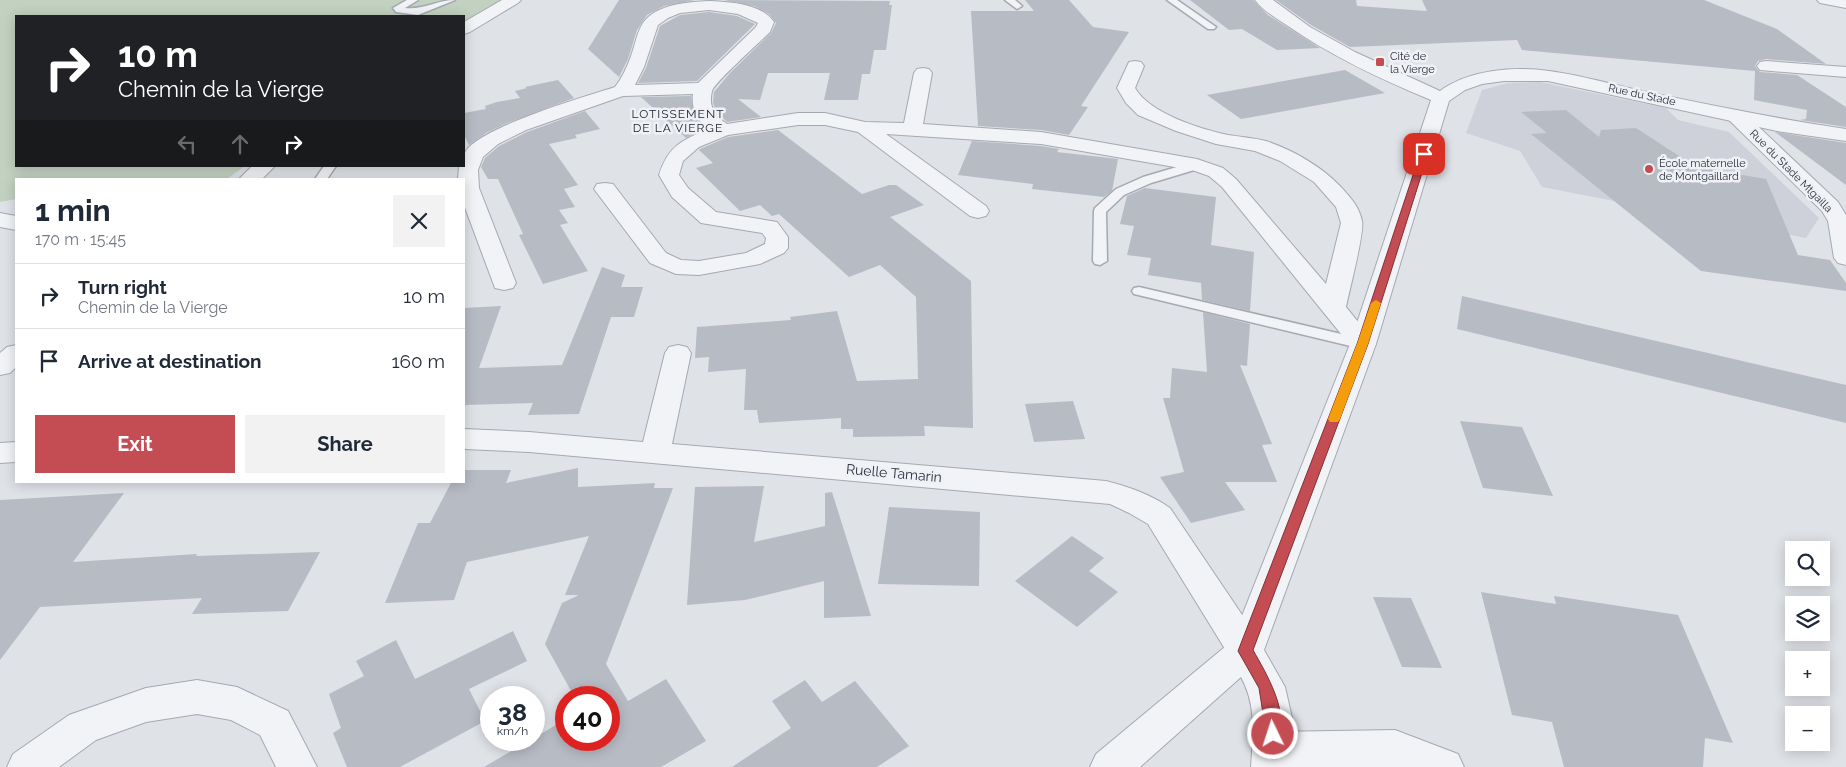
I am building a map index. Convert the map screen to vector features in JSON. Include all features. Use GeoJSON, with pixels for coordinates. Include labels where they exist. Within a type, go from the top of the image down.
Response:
{"type":"FeatureCollection","features":[{"type":"Feature","properties":{"kind":"street"},"geometry":{"type":"LineString","coordinates":[[465,28],[513,0]]}},
{"type":"Feature","properties":{"kind":"street"},"geometry":{"type":"LineString","coordinates":[[1110,767],[1136,747],[1246,651],[1363,344],[1442,98],[1383,74],[1304,30],[1264,0]]}},
{"type":"Feature","properties":{"kind":"street"},"geometry":{"type":"LineString","coordinates":[[1825,0],[1846,3]]}},
{"type":"Feature","properties":{"kind":"street"},"geometry":{"type":"LineString","coordinates":[[621,91],[630,82],[651,23],[661,15],[680,8],[710,4],[734,8],[760,16],[766,22],[764,29],[703,88],[701,105],[710,120],[724,130]]}},
{"type":"Feature","properties":{"kind":"street"},"geometry":{"type":"LineString","coordinates":[[1135,66],[1126,88],[1132,99],[1145,111],[1183,128],[1223,140],[1260,146],[1287,157],[1321,178],[1346,205],[1352,223],[1333,308]]}},
{"type":"Feature","properties":{"kind":"street"},"geometry":{"type":"LineString","coordinates":[[1766,66],[1846,72]]}},
{"type":"Feature","properties":{"kind":"street"},"geometry":{"type":"LineString","coordinates":[[912,129],[923,73]]}},
{"type":"Feature","properties":{"kind":"street","name":"Rue du Stade"},"geometry":{"type":"LineString","coordinates":[[1442,98],[1461,85],[1484,79],[1512,75],[1548,76],[1777,125],[1846,135]]}},
{"type":"Feature","properties":{"kind":"street"},"geometry":{"type":"LineString","coordinates":[[504,283],[468,188],[468,170],[474,154],[491,140],[519,126],[621,91],[703,88]]}},
{"type":"Feature","properties":{"kind":"street","name":"Rue du Stade Mtgailla"},"geometry":{"type":"LineString","coordinates":[[1736,116],[1830,207],[1839,221],[1846,258]]}},
{"type":"Feature","properties":{"kind":"street"},"geometry":{"type":"LineString","coordinates":[[605,188],[658,258],[676,267],[699,268],[752,259],[776,248],[777,237],[769,227],[709,218],[680,192],[669,176],[674,159],[692,142],[724,130],[798,119],[825,120],[864,128],[912,129],[1041,138],[1197,165],[1216,172],[1229,182],[1363,344]]}},
{"type":"Feature","properties":{"kind":"street"},"geometry":{"type":"LineString","coordinates":[[864,128],[978,211]]}},
{"type":"Feature","properties":{"kind":"street"},"geometry":{"type":"LineString","coordinates":[[250,178],[264,167]]}},
{"type":"Feature","properties":{"kind":"street"},"geometry":{"type":"LineString","coordinates":[[0,208],[15,207]]}},
{"type":"Feature","properties":{"kind":"street"},"geometry":{"type":"LineString","coordinates":[[0,220],[15,223]]}},
{"type":"Feature","properties":{"kind":"street"},"geometry":{"type":"LineString","coordinates":[[655,452],[678,353]]}},
{"type":"Feature","properties":{"kind":"street"},"geometry":{"type":"LineString","coordinates":[[0,367],[15,354]]}},
{"type":"Feature","properties":{"kind":"street","name":"Ruelle Tamarin"},"geometry":{"type":"LineString","coordinates":[[465,439],[655,452],[1106,492],[1124,496],[1144,505],[1159,516],[1246,651],[1266,687],[1273,718],[1272,758]]}},
{"type":"Feature","properties":{"kind":"street"},"geometry":{"type":"LineString","coordinates":[[0,453],[15,452]]}},
{"type":"Feature","properties":{"kind":"street"},"geometry":{"type":"LineString","coordinates":[[27,767],[83,727],[146,705],[198,698],[237,704],[274,722],[297,767]]}},
{"type":"Feature","properties":{"kind":"street"},"geometry":{"type":"LineString","coordinates":[[1272,758],[1395,748],[1444,767]]}},
{"type":"Feature","properties":{"kind":"lane"},"geometry":{"type":"LineString","coordinates":[[414,0],[402,4],[398,8],[399,10],[418,12],[451,0]]}},
{"type":"Feature","properties":{"kind":"lane"},"geometry":{"type":"LineString","coordinates":[[1009,0],[1017,6]]}},
{"type":"Feature","properties":{"kind":"lane"},"geometry":{"type":"LineString","coordinates":[[1171,0],[1211,27]]}},
{"type":"Feature","properties":{"kind":"lane"},"geometry":{"type":"LineString","coordinates":[[1100,261],[1100,211],[1120,192],[1147,180],[1197,165]]}},
{"type":"Feature","properties":{"kind":"lane"},"geometry":{"type":"LineString","coordinates":[[322,178],[329,167]]}},
{"type":"Feature","properties":{"kind":"lane"},"geometry":{"type":"LineString","coordinates":[[1139,291],[1363,344]]}},
{"type":"Feature","properties":{"kind":"shaded area","name":"École maternelle de Montgaillard"},"geometry":{"type":"Polygon","coordinates":[[[1540,82],[1666,108],[1678,120],[1729,132],[1819,218],[1806,238],[1542,187],[1520,151],[1466,133],[1482,90],[1508,83],[1540,82]]]}},
{"type":"Feature","properties":{"kind":"green space"},"geometry":{"type":"Polygon","coordinates":[[[0,0],[505,0],[465,23],[465,15],[15,15],[15,167],[244,167],[228,178],[15,178],[15,199],[0,202],[0,0]]]}},
{"type":"Feature","properties":{"kind":"building"},"geometry":{"type":"Polygon","coordinates":[[[619,0],[695,0],[664,6],[647,15],[637,30],[628,59],[619,77],[588,49],[619,0]]]}},
{"type":"Feature","properties":{"kind":"building"},"geometry":{"type":"Polygon","coordinates":[[[724,0],[890,1],[889,5],[892,5],[886,50],[874,50],[870,74],[862,74],[858,100],[824,100],[830,73],[768,73],[760,100],[738,99],[761,117],[727,122],[715,110],[713,102],[714,92],[730,73],[771,33],[776,23],[769,14],[754,6],[724,0]]]}},
{"type":"Feature","properties":{"kind":"building"},"geometry":{"type":"Polygon","coordinates":[[[1025,0],[1069,0],[1093,27],[1129,32],[1081,106],[1088,107],[1069,135],[1041,130],[978,126],[971,11],[1034,11],[1025,0]]]}},
{"type":"Feature","properties":{"kind":"building"},"geometry":{"type":"Polygon","coordinates":[[[1190,0],[1253,0],[1268,15],[1320,48],[1277,50],[1242,29],[1229,30],[1190,0]]]}},
{"type":"Feature","properties":{"kind":"building"},"geometry":{"type":"Polygon","coordinates":[[[1276,0],[1356,0],[1357,6],[1427,11],[1422,0],[1704,0],[1777,29],[1826,64],[1766,59],[1758,61],[1755,66],[1760,72],[1797,75],[1846,107],[1846,127],[1800,120],[1806,119],[1807,110],[1754,100],[1755,71],[1522,50],[1517,40],[1350,47],[1311,25],[1276,0]]]}},
{"type":"Feature","properties":{"kind":"building"},"geometry":{"type":"Polygon","coordinates":[[[709,12],[737,16],[755,24],[697,81],[638,83],[646,68],[660,26],[680,15],[709,12]]]}},
{"type":"Feature","properties":{"kind":"building"},"geometry":{"type":"Polygon","coordinates":[[[1345,70],[1385,93],[1241,119],[1207,95],[1345,70]]]}},
{"type":"Feature","properties":{"kind":"building"},"geometry":{"type":"Polygon","coordinates":[[[558,80],[574,98],[507,123],[486,133],[469,145],[465,137],[465,113],[486,109],[485,106],[497,102],[520,98],[515,91],[527,88],[525,87],[558,80]]]}},
{"type":"Feature","properties":{"kind":"building"},"geometry":{"type":"Polygon","coordinates":[[[691,96],[694,114],[705,129],[686,138],[641,97],[691,96]]]}},
{"type":"Feature","properties":{"kind":"building"},"geometry":{"type":"Polygon","coordinates":[[[1566,110],[1599,137],[1601,130],[1636,128],[1696,167],[1766,179],[1798,255],[1830,260],[1846,283],[1846,291],[1701,271],[1531,134],[1547,133],[1521,112],[1566,110]]]}},
{"type":"Feature","properties":{"kind":"building"},"geometry":{"type":"Polygon","coordinates":[[[585,111],[600,129],[575,135],[577,138],[549,144],[578,185],[564,189],[575,207],[559,210],[568,223],[560,225],[588,271],[543,284],[519,235],[523,234],[498,179],[488,179],[481,167],[485,158],[499,146],[527,132],[585,111]]]}},
{"type":"Feature","properties":{"kind":"building"},"geometry":{"type":"Polygon","coordinates":[[[778,130],[862,194],[889,185],[896,185],[924,205],[890,217],[971,281],[973,428],[924,426],[925,436],[853,437],[853,429],[841,429],[841,418],[759,423],[757,410],[744,410],[746,369],[708,372],[709,357],[695,358],[697,327],[791,320],[790,317],[837,311],[857,381],[918,379],[916,297],[880,265],[849,277],[779,214],[772,216],[760,205],[740,211],[696,168],[713,163],[700,149],[728,137],[778,130]]]}},
{"type":"Feature","properties":{"kind":"building"},"geometry":{"type":"Polygon","coordinates":[[[1775,132],[1846,143],[1846,185],[1775,132]]]}},
{"type":"Feature","properties":{"kind":"building"},"geometry":{"type":"Polygon","coordinates":[[[972,141],[1041,146],[1059,149],[1057,152],[1118,159],[1112,191],[1104,197],[1032,189],[1033,184],[958,175],[972,141]]]}},
{"type":"Feature","properties":{"kind":"building"},"geometry":{"type":"Polygon","coordinates":[[[1145,188],[1216,197],[1211,245],[1254,252],[1250,311],[1202,300],[1201,283],[1148,275],[1151,258],[1127,255],[1134,226],[1120,224],[1127,196],[1145,188]]]}},
{"type":"Feature","properties":{"kind":"building"},"geometry":{"type":"Polygon","coordinates":[[[602,267],[625,275],[621,287],[643,287],[634,317],[611,317],[579,414],[528,415],[533,403],[465,405],[465,308],[501,306],[479,368],[562,365],[602,267]]]}},
{"type":"Feature","properties":{"kind":"building"},"geometry":{"type":"Polygon","coordinates":[[[1462,296],[1846,385],[1846,423],[1457,329],[1462,296]]]}},
{"type":"Feature","properties":{"kind":"building"},"geometry":{"type":"Polygon","coordinates":[[[1203,312],[1250,324],[1247,366],[1240,365],[1272,444],[1262,445],[1277,482],[1225,482],[1245,510],[1191,523],[1160,477],[1184,472],[1163,398],[1170,398],[1172,368],[1207,372],[1203,312]]]}},
{"type":"Feature","properties":{"kind":"building"},"geometry":{"type":"Polygon","coordinates":[[[1073,401],[1085,439],[1034,442],[1025,404],[1073,401]]]}},
{"type":"Feature","properties":{"kind":"building"},"geometry":{"type":"Polygon","coordinates":[[[1460,421],[1522,427],[1553,496],[1483,488],[1460,421]]]}},
{"type":"Feature","properties":{"kind":"building"},"geometry":{"type":"Polygon","coordinates":[[[578,468],[578,487],[655,483],[654,488],[673,488],[606,664],[619,686],[568,686],[545,644],[562,603],[579,595],[565,595],[589,536],[467,562],[454,600],[385,603],[418,523],[430,523],[451,483],[465,483],[465,470],[511,470],[506,483],[578,468]]]}},
{"type":"Feature","properties":{"kind":"building"},"geometry":{"type":"Polygon","coordinates":[[[764,486],[754,542],[825,526],[825,493],[832,492],[871,616],[824,618],[824,581],[745,600],[687,605],[695,487],[764,486]]]}},
{"type":"Feature","properties":{"kind":"building"},"geometry":{"type":"Polygon","coordinates":[[[124,493],[73,562],[197,554],[196,556],[320,552],[288,611],[192,614],[202,598],[40,607],[0,660],[0,500],[124,493]]]}},
{"type":"Feature","properties":{"kind":"building"},"geometry":{"type":"Polygon","coordinates":[[[889,507],[980,512],[979,586],[878,584],[889,507]]]}},
{"type":"Feature","properties":{"kind":"building"},"geometry":{"type":"Polygon","coordinates":[[[1072,536],[1104,558],[1089,571],[1118,592],[1077,627],[1015,581],[1072,536]]]}},
{"type":"Feature","properties":{"kind":"building"},"geometry":{"type":"Polygon","coordinates":[[[1481,592],[1556,604],[1554,596],[1678,615],[1733,743],[1705,738],[1703,767],[1564,767],[1552,722],[1512,715],[1481,592]]]}},
{"type":"Feature","properties":{"kind":"building"},"geometry":{"type":"Polygon","coordinates":[[[1373,597],[1411,598],[1442,668],[1402,667],[1373,597]]]}},
{"type":"Feature","properties":{"kind":"building"},"geometry":{"type":"Polygon","coordinates":[[[513,631],[527,661],[469,689],[480,711],[480,724],[400,767],[347,767],[333,733],[341,728],[329,694],[364,676],[356,661],[396,640],[415,679],[513,631]]]}},
{"type":"Feature","properties":{"kind":"building"},"geometry":{"type":"Polygon","coordinates":[[[666,679],[706,741],[661,767],[484,767],[511,751],[545,751],[545,731],[555,726],[555,751],[620,751],[620,688],[628,701],[666,679]]]}},
{"type":"Feature","properties":{"kind":"building"},"geometry":{"type":"Polygon","coordinates":[[[805,680],[822,702],[855,681],[909,746],[877,767],[732,767],[791,728],[772,701],[805,680]]]}},
{"type":"Feature","properties":{"kind":"slow traffic"},"geometry":{"type":"LineString","coordinates":[[1334,419],[1363,344],[1376,303]]}},
{"type":"Feature","properties":{"kind":"place","name":"Cité de la Vierge"},"geometry":{"type":"Point","coordinates":[1380,62]}},
{"type":"Feature","properties":{"kind":"place","name":"École maternelle de Montgaillard"},"geometry":{"type":"Point","coordinates":[1649,169]}},
{"type":"Feature","properties":{"kind":"district","name":"LOTISSEMENT DE LA VIERGE"},"geometry":{"type":"Point","coordinates":[678,121]}},
{"type":"Feature","properties":{"kind":"route"},"geometry":{"type":"LineString","coordinates":[[1273,734],[1273,718],[1266,687],[1246,651],[1363,344],[1424,154]]}}]}
